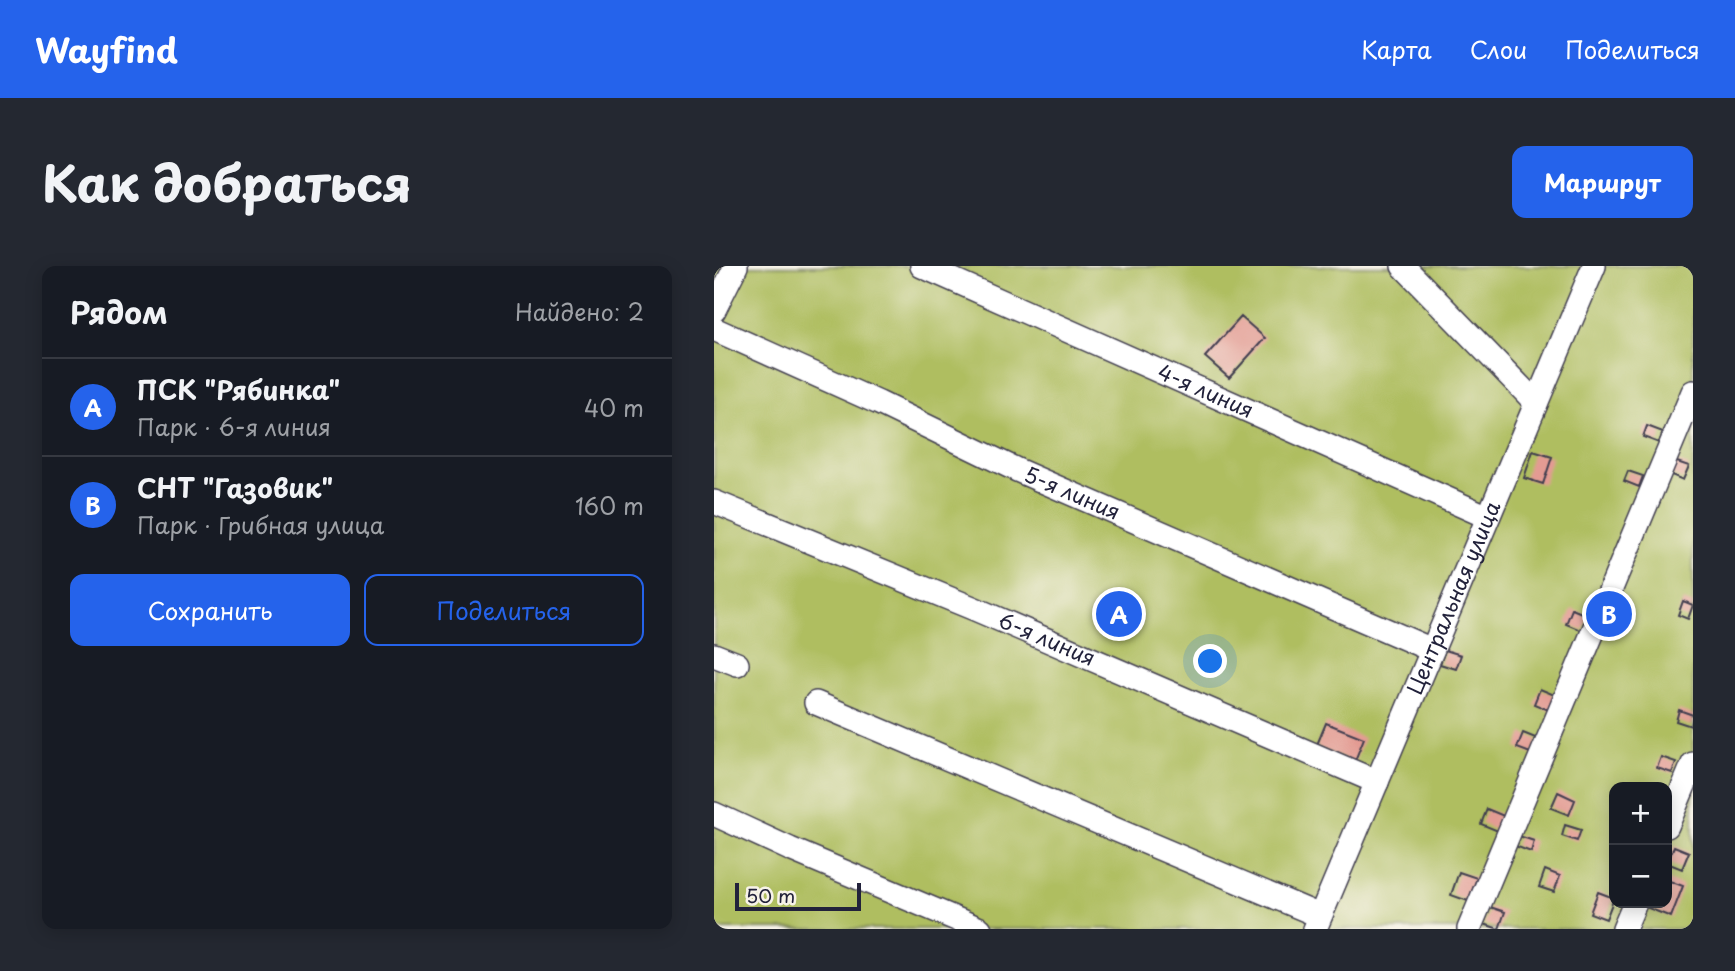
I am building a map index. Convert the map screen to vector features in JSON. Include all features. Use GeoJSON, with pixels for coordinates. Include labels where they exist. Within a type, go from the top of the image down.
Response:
{"type":"FeatureCollection","features":[{"type":"Feature","properties":{"kind":"street"},"geometry":{"type":"LineString","coordinates":[[714,310],[736,266]]}},
{"type":"Feature","properties":{"kind":"street","name":"4-я линия"},"geometry":{"type":"LineString","coordinates":[[922,266],[1488,517]]}},
{"type":"Feature","properties":{"kind":"street"},"geometry":{"type":"LineString","coordinates":[[1403,266],[1536,403]]}},
{"type":"Feature","properties":{"kind":"street","name":"Центральная улица"},"geometry":{"type":"LineString","coordinates":[[1317,922],[1594,266]]}},
{"type":"Feature","properties":{"kind":"street","name":"5-я линия"},"geometry":{"type":"LineString","coordinates":[[714,329],[879,403],[1017,470],[1432,650]]}},
{"type":"Feature","properties":{"kind":"street"},"geometry":{"type":"LineString","coordinates":[[1469,929],[1693,393]]}},
{"type":"Feature","properties":{"kind":"street","name":"6-я линия"},"geometry":{"type":"LineString","coordinates":[[714,502],[975,609],[1377,782]]}},
{"type":"Feature","properties":{"kind":"street"},"geometry":{"type":"LineString","coordinates":[[714,655],[737,664]]}},
{"type":"Feature","properties":{"kind":"street"},"geometry":{"type":"LineString","coordinates":[[816,703],[1317,922]]}},
{"type":"Feature","properties":{"kind":"street"},"geometry":{"type":"LineString","coordinates":[[1672,814],[1693,764]]}},
{"type":"Feature","properties":{"kind":"street"},"geometry":{"type":"LineString","coordinates":[[714,814],[980,929]]}},
{"type":"Feature","properties":{"kind":"street"},"geometry":{"type":"LineString","coordinates":[[1623,929],[1632,908]]}},
{"type":"Feature","properties":{"kind":"green space"},"geometry":{"type":"Polygon","coordinates":[[[714,266],[1693,266],[1693,929],[714,929],[714,266]]]}},
{"type":"Feature","properties":{"kind":"building"},"geometry":{"type":"Polygon","coordinates":[[[1241,317],[1265,338],[1229,378],[1205,357],[1241,317]]]}},
{"type":"Feature","properties":{"kind":"building"},"geometry":{"type":"Polygon","coordinates":[[[1647,426],[1663,432],[1659,443],[1643,437],[1647,426]]]}},
{"type":"Feature","properties":{"kind":"building"},"geometry":{"type":"Polygon","coordinates":[[[1533,451],[1552,457],[1543,484],[1524,478],[1533,451]]]}},
{"type":"Feature","properties":{"kind":"building"},"geometry":{"type":"Polygon","coordinates":[[[1674,461],[1689,466],[1683,480],[1669,474],[1674,461]]]}},
{"type":"Feature","properties":{"kind":"building"},"geometry":{"type":"Polygon","coordinates":[[[1628,471],[1643,476],[1639,487],[1624,481],[1628,471]]]}},
{"type":"Feature","properties":{"kind":"building"},"geometry":{"type":"Polygon","coordinates":[[[1683,601],[1693,605],[1688,619],[1678,615],[1683,601]]]}},
{"type":"Feature","properties":{"kind":"building"},"geometry":{"type":"Polygon","coordinates":[[[1615,607],[1631,613],[1627,623],[1611,618],[1615,607]]]}},
{"type":"Feature","properties":{"kind":"building"},"geometry":{"type":"Polygon","coordinates":[[[1572,609],[1589,616],[1583,631],[1566,624],[1572,609]]]}},
{"type":"Feature","properties":{"kind":"building"},"geometry":{"type":"Polygon","coordinates":[[[1445,650],[1461,655],[1456,669],[1440,664],[1445,650]]]}},
{"type":"Feature","properties":{"kind":"building"},"geometry":{"type":"Polygon","coordinates":[[[1540,689],[1557,696],[1551,711],[1534,704],[1540,689]]]}},
{"type":"Feature","properties":{"kind":"building"},"geometry":{"type":"Polygon","coordinates":[[[1679,710],[1693,715],[1691,726],[1676,721],[1679,710]]]}},
{"type":"Feature","properties":{"kind":"building"},"geometry":{"type":"Polygon","coordinates":[[[1326,723],[1364,738],[1354,763],[1316,747],[1326,723]]]}},
{"type":"Feature","properties":{"kind":"building"},"geometry":{"type":"Polygon","coordinates":[[[1523,733],[1538,739],[1533,754],[1517,748],[1523,733]]]}},
{"type":"Feature","properties":{"kind":"building"},"geometry":{"type":"Polygon","coordinates":[[[1661,757],[1676,762],[1672,773],[1657,768],[1661,757]]]}},
{"type":"Feature","properties":{"kind":"building"},"geometry":{"type":"Polygon","coordinates":[[[1558,792],[1575,800],[1569,815],[1551,808],[1558,792]]]}},
{"type":"Feature","properties":{"kind":"building"},"geometry":{"type":"Polygon","coordinates":[[[1487,809],[1504,816],[1498,831],[1481,824],[1487,809]]]}},
{"type":"Feature","properties":{"kind":"building"},"geometry":{"type":"Polygon","coordinates":[[[1565,825],[1581,830],[1577,841],[1562,836],[1565,825]]]}},
{"type":"Feature","properties":{"kind":"building"},"geometry":{"type":"Polygon","coordinates":[[[1519,836],[1534,841],[1531,852],[1515,846],[1519,836]]]}},
{"type":"Feature","properties":{"kind":"building"},"geometry":{"type":"Polygon","coordinates":[[[1674,846],[1689,852],[1682,869],[1672,865],[1674,846]]]}},
{"type":"Feature","properties":{"kind":"building"},"geometry":{"type":"Polygon","coordinates":[[[1545,870],[1560,876],[1554,892],[1539,887],[1545,870]]]}},
{"type":"Feature","properties":{"kind":"building"},"geometry":{"type":"Polygon","coordinates":[[[1459,872],[1477,878],[1468,901],[1451,895],[1459,872]]]}},
{"type":"Feature","properties":{"kind":"building"},"geometry":{"type":"Polygon","coordinates":[[[1672,882],[1683,886],[1671,917],[1648,908],[1672,908],[1672,882]]]}},
{"type":"Feature","properties":{"kind":"building"},"geometry":{"type":"Polygon","coordinates":[[[1598,892],[1609,896],[1610,908],[1606,919],[1590,913],[1598,892]]]}},
{"type":"Feature","properties":{"kind":"building"},"geometry":{"type":"Polygon","coordinates":[[[1490,907],[1505,912],[1499,929],[1484,924],[1490,907]]]}},
{"type":"Feature","properties":{"kind":"place","name":"ПСК \"Рябинка\""},"geometry":{"type":"Point","coordinates":[1119,614]}},
{"type":"Feature","properties":{"kind":"place","name":"СНТ \"Газовик\""},"geometry":{"type":"Point","coordinates":[1609,614]}}]}
